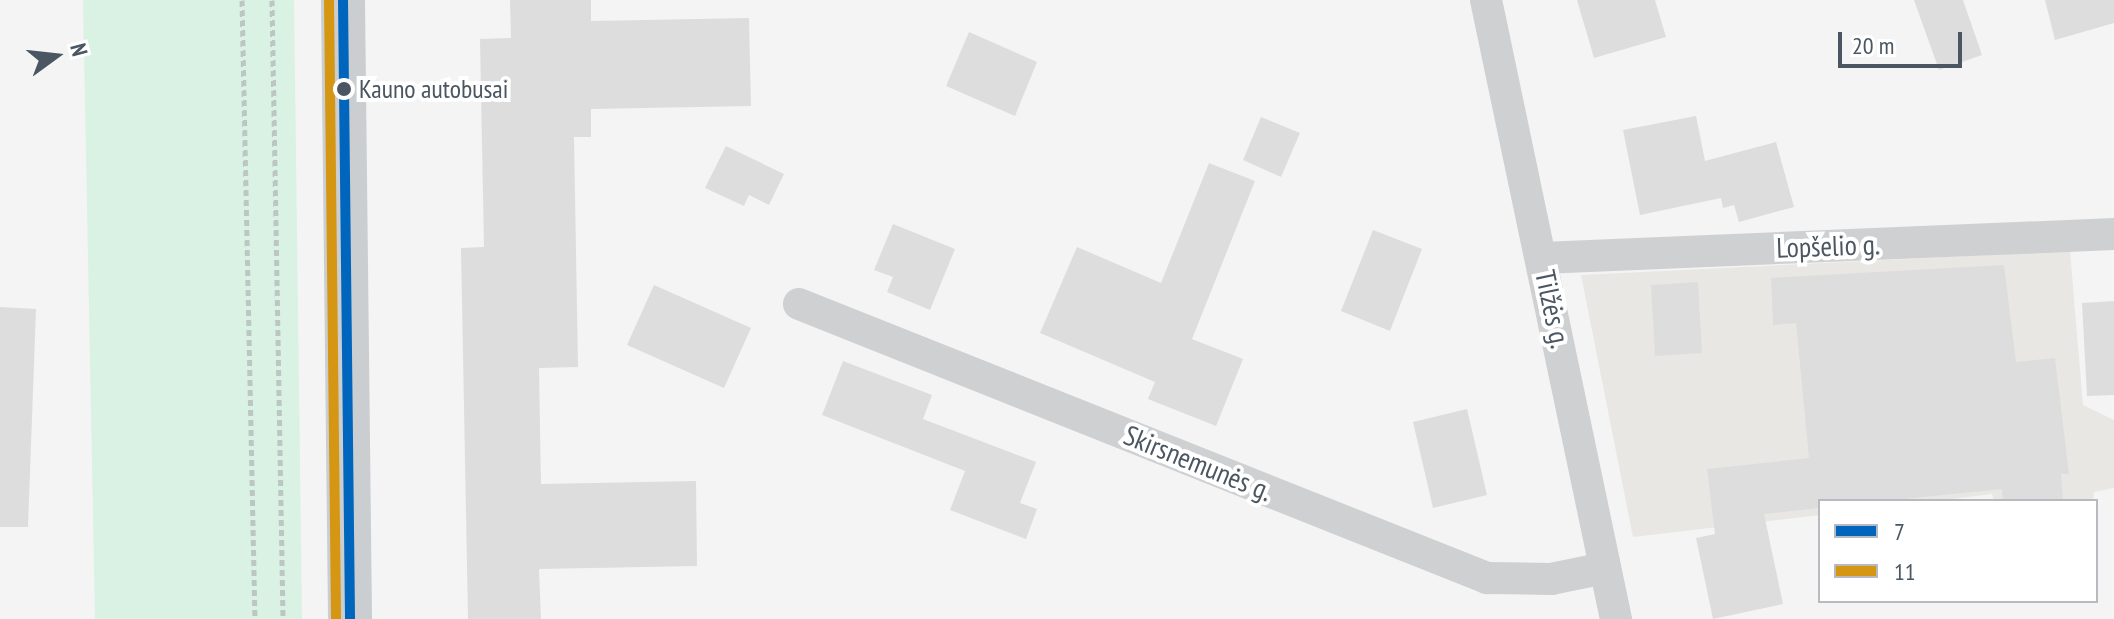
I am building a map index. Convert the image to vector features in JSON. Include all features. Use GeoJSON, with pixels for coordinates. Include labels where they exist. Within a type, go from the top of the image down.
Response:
{"type":"FeatureCollection","features":[{"type":"Feature","properties":{"kind":"main road"},"geometry":{"type":"LineString","coordinates":[[343,0],[350,619]]}},
{"type":"Feature","properties":{"kind":"street","name":"Tilžės g."},"geometry":{"type":"LineString","coordinates":[[1486,0],[1616,619]]}},
{"type":"Feature","properties":{"kind":"street","name":"Lopšelio g."},"geometry":{"type":"LineString","coordinates":[[1542,258],[2114,234]]}},
{"type":"Feature","properties":{"kind":"street","name":"Skirsnemunės g."},"geometry":{"type":"LineString","coordinates":[[799,304],[1487,578],[1551,579],[1605,568]]}},
{"type":"Feature","properties":{"kind":"path"},"geometry":{"type":"LineString","coordinates":[[242,0],[255,619]]}},
{"type":"Feature","properties":{"kind":"path"},"geometry":{"type":"LineString","coordinates":[[272,0],[283,619]]}},
{"type":"Feature","properties":{"kind":"shaded area"},"geometry":{"type":"Polygon","coordinates":[[[2070,251],[2083,405],[2114,420],[2114,488],[2094,492],[2093,499],[1993,499],[1992,494],[1952,499],[1818,499],[1818,515],[1633,537],[1581,275],[2070,251]]]}},
{"type":"Feature","properties":{"kind":"green space"},"geometry":{"type":"Polygon","coordinates":[[[83,0],[294,0],[302,619],[95,619],[83,0]]]}},
{"type":"Feature","properties":{"kind":"building"},"geometry":{"type":"Polygon","coordinates":[[[510,0],[591,0],[591,21],[749,18],[751,106],[591,109],[591,137],[574,137],[578,367],[539,368],[541,484],[696,481],[697,566],[539,569],[541,619],[468,619],[461,248],[484,247],[480,39],[511,38],[510,0]]]}},
{"type":"Feature","properties":{"kind":"building"},"geometry":{"type":"Polygon","coordinates":[[[1577,0],[1655,0],[1666,37],[1594,58],[1577,0]]]}},
{"type":"Feature","properties":{"kind":"building"},"geometry":{"type":"Polygon","coordinates":[[[1914,0],[1963,0],[1982,55],[1939,70],[1914,0]]]}},
{"type":"Feature","properties":{"kind":"building"},"geometry":{"type":"Polygon","coordinates":[[[2045,0],[2114,0],[2114,23],[2055,40],[2045,0]]]}},
{"type":"Feature","properties":{"kind":"building"},"geometry":{"type":"Polygon","coordinates":[[[969,32],[1037,62],[1015,116],[946,86],[969,32]]]}},
{"type":"Feature","properties":{"kind":"building"},"geometry":{"type":"Polygon","coordinates":[[[1696,116],[1705,161],[1776,142],[1794,207],[1739,222],[1734,205],[1723,208],[1721,198],[1640,215],[1623,130],[1696,116]]]}},
{"type":"Feature","properties":{"kind":"building"},"geometry":{"type":"Polygon","coordinates":[[[1261,117],[1300,133],[1281,177],[1243,160],[1261,117]]]}},
{"type":"Feature","properties":{"kind":"building"},"geometry":{"type":"Polygon","coordinates":[[[726,146],[784,174],[769,205],[749,195],[744,206],[705,188],[726,146]]]}},
{"type":"Feature","properties":{"kind":"building"},"geometry":{"type":"Polygon","coordinates":[[[1209,163],[1255,181],[1192,339],[1243,359],[1216,426],[1148,399],[1155,382],[1040,333],[1077,247],[1161,283],[1209,163]]]}},
{"type":"Feature","properties":{"kind":"building"},"geometry":{"type":"Polygon","coordinates":[[[893,224],[955,249],[930,310],[887,292],[893,277],[874,270],[893,224]]]}},
{"type":"Feature","properties":{"kind":"building"},"geometry":{"type":"Polygon","coordinates":[[[1373,230],[1422,249],[1390,331],[1341,311],[1373,230]]]}},
{"type":"Feature","properties":{"kind":"building"},"geometry":{"type":"Polygon","coordinates":[[[2004,265],[2016,362],[2055,358],[2069,474],[2061,474],[2063,499],[2003,499],[2002,489],[1904,499],[1818,499],[1818,508],[1764,514],[1783,604],[1713,619],[1696,538],[1715,534],[1707,469],[1809,458],[1796,323],[1773,325],[1771,278],[2004,265]]]}},
{"type":"Feature","properties":{"kind":"building"},"geometry":{"type":"Polygon","coordinates":[[[1698,282],[1702,353],[1655,356],[1651,285],[1698,282]]]}},
{"type":"Feature","properties":{"kind":"building"},"geometry":{"type":"Polygon","coordinates":[[[654,285],[751,328],[724,388],[627,345],[654,285]]]}},
{"type":"Feature","properties":{"kind":"building"},"geometry":{"type":"Polygon","coordinates":[[[2114,301],[2114,395],[2087,396],[2082,303],[2114,301]]]}},
{"type":"Feature","properties":{"kind":"building"},"geometry":{"type":"Polygon","coordinates":[[[0,307],[36,309],[28,527],[0,527],[0,307]]]}},
{"type":"Feature","properties":{"kind":"building"},"geometry":{"type":"Polygon","coordinates":[[[843,361],[932,395],[923,419],[1036,462],[1020,503],[1037,509],[1026,539],[950,510],[965,471],[822,415],[843,361]]]}},
{"type":"Feature","properties":{"kind":"building"},"geometry":{"type":"Polygon","coordinates":[[[1467,409],[1487,495],[1433,508],[1413,422],[1467,409]]]}},
{"type":"Feature","properties":{"kind":"transit line","name":"11"},"geometry":{"type":"LineString","coordinates":[[329,0],[336,619]]}},
{"type":"Feature","properties":{"kind":"transit line","name":"7"},"geometry":{"type":"LineString","coordinates":[[343,0],[350,619]]}},
{"type":"Feature","properties":{"kind":"place","name":"Kauno autobusai"},"geometry":{"type":"Point","coordinates":[344,89]}}]}
